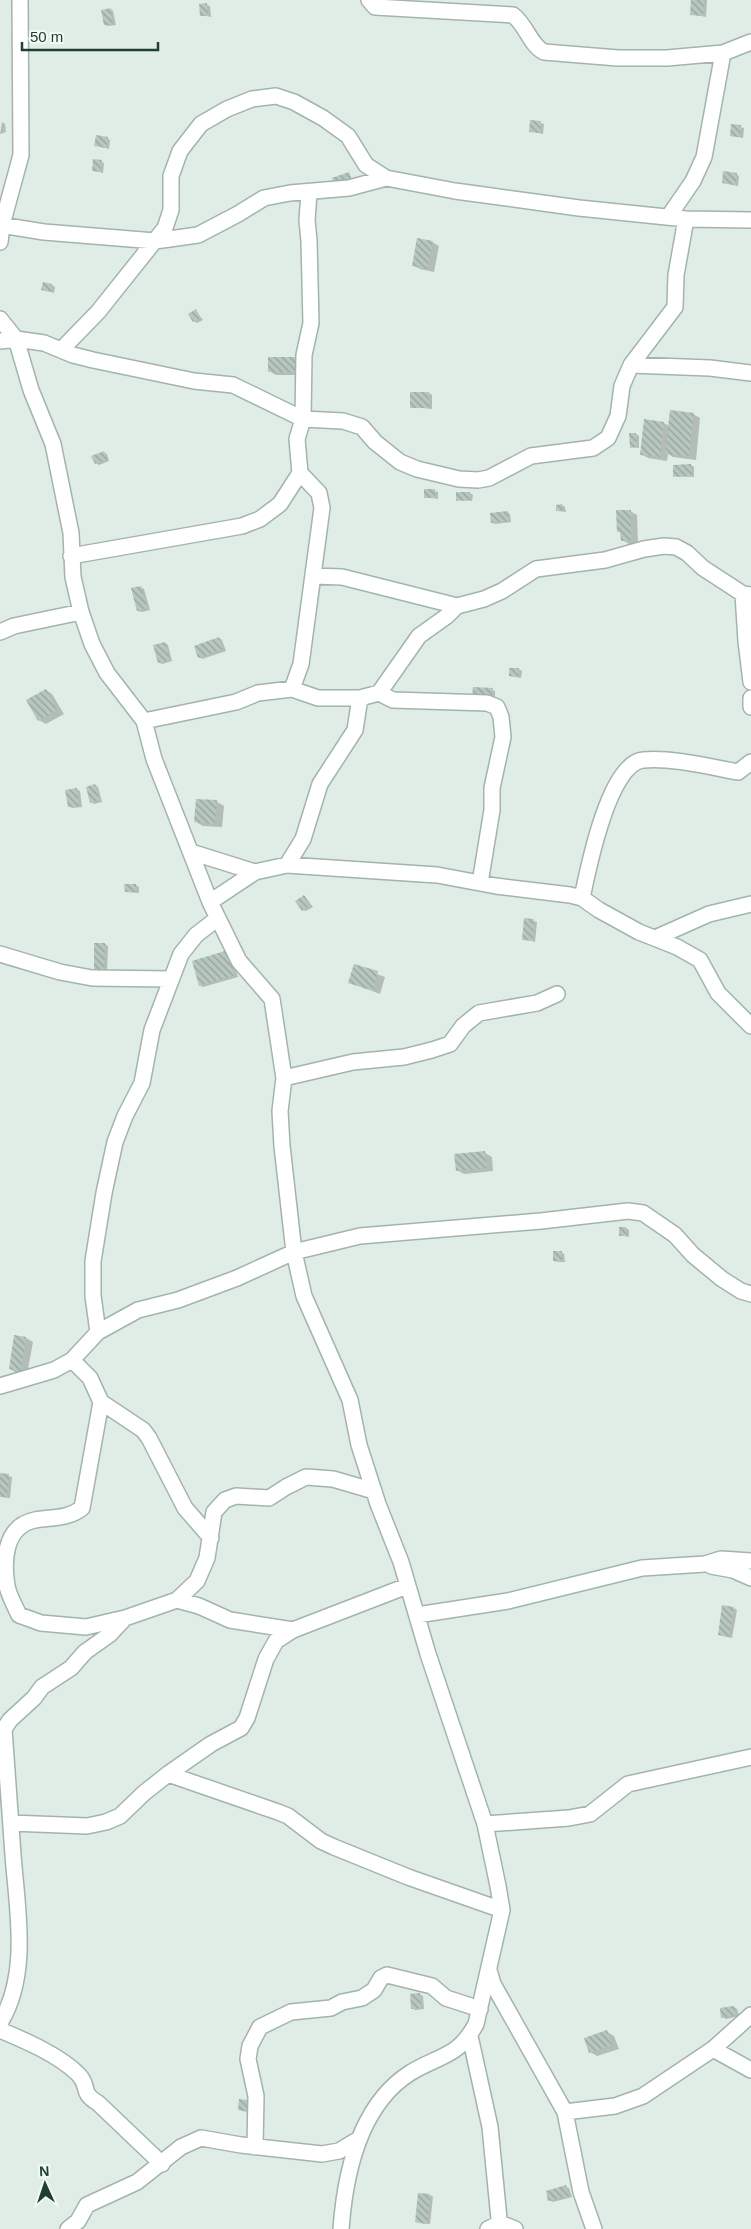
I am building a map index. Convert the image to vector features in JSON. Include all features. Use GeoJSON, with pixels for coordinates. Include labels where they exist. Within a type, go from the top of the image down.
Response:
{"type":"FeatureCollection","features":[{"type":"Feature","properties":{"kind":"street"},"geometry":{"type":"LineString","coordinates":[[0,242],[1,225],[21,155],[20,0]]}},
{"type":"Feature","properties":{"kind":"street"},"geometry":{"type":"LineString","coordinates":[[369,0],[376,8],[513,15],[522,22],[536,48],[544,52],[618,58],[667,58],[723,53],[751,42]]}},
{"type":"Feature","properties":{"kind":"street"},"geometry":{"type":"LineString","coordinates":[[669,216],[694,181],[704,157],[723,53]]}},
{"type":"Feature","properties":{"kind":"street"},"geometry":{"type":"LineString","coordinates":[[61,350],[98,312],[165,228],[171,210],[171,176],[180,151],[200,124],[227,109],[252,99],[276,96],[294,102],[323,118],[348,136],[366,165],[386,178],[455,191],[579,208],[686,219],[751,220]]}},
{"type":"Feature","properties":{"kind":"street"},"geometry":{"type":"LineString","coordinates":[[1,225],[61,234],[155,241],[198,235],[264,198],[290,193],[309,193],[349,188],[386,178]]}},
{"type":"Feature","properties":{"kind":"street"},"geometry":{"type":"LineString","coordinates":[[71,556],[242,526],[260,519],[280,504],[300,473],[297,439],[303,419],[304,355],[310,337],[311,323],[309,241],[306,220],[309,193]]}},
{"type":"Feature","properties":{"kind":"street"},"geometry":{"type":"LineString","coordinates":[[0,341],[16,339],[44,344],[72,355],[116,365],[194,380],[233,385],[303,419],[343,421],[362,428],[375,442],[400,462],[417,469],[444,476],[478,480],[489,478],[531,456],[593,448],[608,438],[618,416],[622,386],[630,365],[675,307],[676,275],[686,219]]}},
{"type":"Feature","properties":{"kind":"street"},"geometry":{"type":"LineString","coordinates":[[0,319],[16,339],[31,390],[53,444],[71,533],[72,577],[92,644],[107,673],[144,721],[154,759],[210,902],[239,961],[272,999],[284,1078],[280,1111],[282,1146],[294,1252],[304,1296],[350,1400],[359,1444],[374,1491],[401,1562],[406,1586],[485,1824],[502,1910],[480,2009],[470,2036],[459,2048],[410,2074],[383,2096],[359,2140],[343,2201],[341,2229]]}},
{"type":"Feature","properties":{"kind":"street"},"geometry":{"type":"LineString","coordinates":[[630,365],[710,368],[751,373]]}},
{"type":"Feature","properties":{"kind":"street"},"geometry":{"type":"LineString","coordinates":[[292,689],[301,664],[322,508],[319,493],[300,473]]}},
{"type":"Feature","properties":{"kind":"street"},"geometry":{"type":"LineString","coordinates":[[314,576],[342,577],[457,606],[484,599],[502,591],[536,569],[605,560],[644,549],[664,546],[676,547],[687,553],[703,568],[747,594],[746,642],[751,682]]}},
{"type":"Feature","properties":{"kind":"street"},"geometry":{"type":"LineString","coordinates":[[144,721],[236,702],[258,693],[292,689],[318,698],[360,698],[378,693],[419,636],[447,616],[457,606]]}},
{"type":"Feature","properties":{"kind":"street"},"geometry":{"type":"LineString","coordinates":[[0,632],[14,626],[81,612]]}},
{"type":"Feature","properties":{"kind":"street"},"geometry":{"type":"LineString","coordinates":[[378,693],[393,700],[487,703],[497,707],[501,717],[503,737],[492,788],[492,810],[480,883]]}},
{"type":"Feature","properties":{"kind":"street"},"geometry":{"type":"LineString","coordinates":[[287,865],[303,839],[320,784],[354,730],[360,698]]}},
{"type":"Feature","properties":{"kind":"street"},"geometry":{"type":"LineString","coordinates":[[751,698],[751,707]]}},
{"type":"Feature","properties":{"kind":"street"},"geometry":{"type":"LineString","coordinates":[[582,898],[586,875],[610,795],[619,776],[631,764],[642,760],[662,761],[738,772],[751,762]]}},
{"type":"Feature","properties":{"kind":"street"},"geometry":{"type":"LineString","coordinates":[[191,852],[255,872]]}},
{"type":"Feature","properties":{"kind":"street"},"geometry":{"type":"LineString","coordinates":[[210,902],[255,872],[287,865],[437,875],[582,898],[599,910],[655,938],[678,947],[700,960],[718,993],[751,1026]]}},
{"type":"Feature","properties":{"kind":"street"},"geometry":{"type":"LineString","coordinates":[[655,938],[709,914],[751,904]]}},
{"type":"Feature","properties":{"kind":"street"},"geometry":{"type":"LineString","coordinates":[[98,1332],[92,1261],[115,1142],[122,1122],[142,1083],[152,1030],[181,954],[196,935],[218,918]]}},
{"type":"Feature","properties":{"kind":"street"},"geometry":{"type":"LineString","coordinates":[[0,954],[60,972],[92,978],[171,979]]}},
{"type":"Feature","properties":{"kind":"street"},"geometry":{"type":"LineString","coordinates":[[284,1078],[353,1062],[404,1058],[432,1050],[450,1044],[463,1026],[479,1013],[537,1003],[556,994]]}},
{"type":"Feature","properties":{"kind":"street"},"geometry":{"type":"LineString","coordinates":[[0,1386],[54,1370],[72,1360],[98,1332],[138,1310],[178,1300],[237,1278],[294,1252],[360,1236],[541,1221],[628,1211],[643,1214],[667,1229],[693,1255],[722,1279],[741,1291],[751,1294]]}},
{"type":"Feature","properties":{"kind":"street"},"geometry":{"type":"LineString","coordinates":[[72,1360],[90,1378],[101,1402],[143,1430],[185,1508],[211,1538]]}},
{"type":"Feature","properties":{"kind":"street"},"geometry":{"type":"LineString","coordinates":[[101,1402],[82,1508],[74,1514],[33,1520],[16,1530],[10,1537],[5,1560],[8,1588],[19,1615],[41,1623],[86,1626],[125,1618],[177,1600],[197,1581],[207,1558],[214,1512],[225,1500],[236,1496],[269,1498],[306,1477],[333,1479],[374,1491]]}},
{"type":"Feature","properties":{"kind":"street"},"geometry":{"type":"LineString","coordinates":[[0,1531],[16,1530]]}},
{"type":"Feature","properties":{"kind":"street"},"geometry":{"type":"LineString","coordinates":[[417,1615],[508,1601],[642,1568],[705,1564],[721,1559],[751,1561]]}},
{"type":"Feature","properties":{"kind":"street"},"geometry":{"type":"LineString","coordinates":[[705,1564],[733,1570],[751,1578]]}},
{"type":"Feature","properties":{"kind":"street"},"geometry":{"type":"LineString","coordinates":[[11,1823],[88,1826],[106,1822],[120,1816],[144,1793],[168,1774],[211,1744],[241,1728],[247,1718],[266,1659],[276,1641],[293,1630],[406,1586]]}},
{"type":"Feature","properties":{"kind":"street"},"geometry":{"type":"LineString","coordinates":[[177,1600],[199,1606],[230,1620],[293,1630]]}},
{"type":"Feature","properties":{"kind":"street"},"geometry":{"type":"LineString","coordinates":[[0,2023],[8,2010],[16,1982],[19,1942],[11,1823],[2,1732],[10,1720],[34,1698],[42,1687],[71,1668],[85,1652],[109,1635],[125,1618]]}},
{"type":"Feature","properties":{"kind":"street"},"geometry":{"type":"LineString","coordinates":[[485,1824],[569,1818],[590,1814],[628,1784],[751,1757]]}},
{"type":"Feature","properties":{"kind":"street"},"geometry":{"type":"LineString","coordinates":[[168,1774],[288,1816],[321,1841],[334,1847],[408,1877],[502,1910]]}},
{"type":"Feature","properties":{"kind":"street"},"geometry":{"type":"LineString","coordinates":[[489,1970],[493,1984],[565,2112],[581,2192],[594,2229]]}},
{"type":"Feature","properties":{"kind":"street"},"geometry":{"type":"LineString","coordinates":[[255,2147],[256,2096],[248,2059],[250,2046],[260,2027],[291,2012],[331,2008],[342,2002],[362,1998],[374,1990],[381,1978],[387,1975],[432,1986],[446,1998],[480,2009]]}},
{"type":"Feature","properties":{"kind":"street"},"geometry":{"type":"LineString","coordinates":[[565,2112],[615,2106],[643,2096],[713,2049],[751,2015]]}},
{"type":"Feature","properties":{"kind":"street"},"geometry":{"type":"LineString","coordinates":[[0,2030],[71,2068],[84,2080],[86,2094],[89,2098],[98,2103],[162,2164]]}},
{"type":"Feature","properties":{"kind":"street"},"geometry":{"type":"LineString","coordinates":[[470,2036],[490,2127],[496,2227],[515,2229]]}},
{"type":"Feature","properties":{"kind":"street"},"geometry":{"type":"LineString","coordinates":[[713,2049],[751,2070]]}},
{"type":"Feature","properties":{"kind":"street"},"geometry":{"type":"LineString","coordinates":[[68,2229],[78,2221],[87,2205],[137,2182],[162,2164],[180,2147],[201,2138],[255,2147],[322,2154],[339,2151],[359,2140]]}},
{"type":"Feature","properties":{"kind":"building"},"geometry":{"type":"Polygon","coordinates":[[[691,0],[704,0],[703,16],[690,15],[691,0]]]}},
{"type":"Feature","properties":{"kind":"building"},"geometry":{"type":"Polygon","coordinates":[[[207,3],[208,16],[200,16],[199,4],[207,3]]]}},
{"type":"Feature","properties":{"kind":"building"},"geometry":{"type":"Polygon","coordinates":[[[111,8],[113,24],[104,25],[101,10],[111,8]]]}},
{"type":"Feature","properties":{"kind":"building"},"geometry":{"type":"Polygon","coordinates":[[[530,120],[541,121],[540,133],[529,132],[530,120]]]}},
{"type":"Feature","properties":{"kind":"building"},"geometry":{"type":"Polygon","coordinates":[[[731,124],[741,125],[740,137],[730,136],[731,124]]]}},
{"type":"Feature","properties":{"kind":"building"},"geometry":{"type":"Polygon","coordinates":[[[96,135],[108,137],[106,148],[94,146],[96,135]]]}},
{"type":"Feature","properties":{"kind":"building"},"geometry":{"type":"Polygon","coordinates":[[[93,159],[102,160],[100,172],[92,171],[93,159]]]}},
{"type":"Feature","properties":{"kind":"building"},"geometry":{"type":"Polygon","coordinates":[[[723,171],[737,173],[735,185],[722,183],[723,171]]]}},
{"type":"Feature","properties":{"kind":"building"},"geometry":{"type":"Polygon","coordinates":[[[349,172],[352,180],[335,186],[332,178],[349,172]]]}},
{"type":"Feature","properties":{"kind":"building"},"geometry":{"type":"Polygon","coordinates":[[[417,238],[433,241],[427,269],[412,266],[417,238]]]}},
{"type":"Feature","properties":{"kind":"building"},"geometry":{"type":"Polygon","coordinates":[[[43,282],[52,284],[51,292],[41,290],[43,282]]]}},
{"type":"Feature","properties":{"kind":"building"},"geometry":{"type":"Polygon","coordinates":[[[196,309],[201,318],[193,322],[188,314],[196,309]]]}},
{"type":"Feature","properties":{"kind":"building"},"geometry":{"type":"Polygon","coordinates":[[[268,357],[295,357],[295,372],[268,372],[268,357]]]}},
{"type":"Feature","properties":{"kind":"building"},"geometry":{"type":"Polygon","coordinates":[[[410,392],[429,392],[429,408],[410,408],[410,392]]]}},
{"type":"Feature","properties":{"kind":"building"},"geometry":{"type":"Polygon","coordinates":[[[670,410],[694,413],[689,456],[665,454],[670,410]]]}},
{"type":"Feature","properties":{"kind":"building"},"geometry":{"type":"Polygon","coordinates":[[[644,419],[664,422],[660,457],[640,455],[644,419]]]}},
{"type":"Feature","properties":{"kind":"building"},"geometry":{"type":"Polygon","coordinates":[[[629,433],[636,433],[637,447],[630,448],[629,433]]]}},
{"type":"Feature","properties":{"kind":"building"},"geometry":{"type":"Polygon","coordinates":[[[104,451],[107,459],[95,464],[91,456],[104,451]]]}},
{"type":"Feature","properties":{"kind":"building"},"geometry":{"type":"Polygon","coordinates":[[[691,464],[692,476],[673,477],[673,465],[691,464]]]}},
{"type":"Feature","properties":{"kind":"building"},"geometry":{"type":"Polygon","coordinates":[[[424,489],[435,489],[435,498],[424,498],[424,489]]]}},
{"type":"Feature","properties":{"kind":"building"},"geometry":{"type":"Polygon","coordinates":[[[456,492],[470,492],[470,500],[456,501],[456,492]]]}},
{"type":"Feature","properties":{"kind":"building"},"geometry":{"type":"Polygon","coordinates":[[[562,504],[563,510],[556,511],[556,505],[562,504]]]}},
{"type":"Feature","properties":{"kind":"building"},"geometry":{"type":"Polygon","coordinates":[[[616,510],[631,510],[631,540],[621,541],[620,532],[617,532],[616,510]]]}},
{"type":"Feature","properties":{"kind":"building"},"geometry":{"type":"Polygon","coordinates":[[[508,511],[509,521],[491,523],[490,513],[508,511]]]}},
{"type":"Feature","properties":{"kind":"building"},"geometry":{"type":"Polygon","coordinates":[[[141,586],[148,609],[137,611],[131,588],[141,586]]]}},
{"type":"Feature","properties":{"kind":"building"},"geometry":{"type":"Polygon","coordinates":[[[219,637],[223,649],[198,658],[194,646],[219,637]]]}},
{"type":"Feature","properties":{"kind":"building"},"geometry":{"type":"Polygon","coordinates":[[[165,642],[170,660],[158,663],[153,645],[165,642]]]}},
{"type":"Feature","properties":{"kind":"building"},"geometry":{"type":"Polygon","coordinates":[[[509,668],[519,668],[518,677],[509,676],[509,668]]]}},
{"type":"Feature","properties":{"kind":"building"},"geometry":{"type":"Polygon","coordinates":[[[473,687],[493,688],[492,698],[472,697],[473,687]]]}},
{"type":"Feature","properties":{"kind":"building"},"geometry":{"type":"Polygon","coordinates":[[[46,689],[57,710],[38,721],[26,700],[46,689]]]}},
{"type":"Feature","properties":{"kind":"building"},"geometry":{"type":"Polygon","coordinates":[[[95,784],[100,800],[90,803],[86,787],[95,784]]]}},
{"type":"Feature","properties":{"kind":"building"},"geometry":{"type":"Polygon","coordinates":[[[77,788],[79,806],[68,807],[65,790],[77,788]]]}},
{"type":"Feature","properties":{"kind":"building"},"geometry":{"type":"Polygon","coordinates":[[[196,799],[217,800],[215,824],[194,822],[196,799]]]}},
{"type":"Feature","properties":{"kind":"building"},"geometry":{"type":"Polygon","coordinates":[[[124,884],[136,884],[136,892],[125,892],[124,884]]]}},
{"type":"Feature","properties":{"kind":"building"},"geometry":{"type":"Polygon","coordinates":[[[304,895],[311,905],[302,911],[295,901],[304,895]]]}},
{"type":"Feature","properties":{"kind":"building"},"geometry":{"type":"Polygon","coordinates":[[[524,918],[534,919],[533,941],[522,940],[524,918]]]}},
{"type":"Feature","properties":{"kind":"building"},"geometry":{"type":"Polygon","coordinates":[[[94,943],[105,943],[104,972],[94,971],[94,943]]]}},
{"type":"Feature","properties":{"kind":"building"},"geometry":{"type":"Polygon","coordinates":[[[228,950],[235,975],[199,986],[192,961],[228,950]]]}},
{"type":"Feature","properties":{"kind":"building"},"geometry":{"type":"Polygon","coordinates":[[[354,964],[378,971],[373,991],[348,983],[354,964]]]}},
{"type":"Feature","properties":{"kind":"building"},"geometry":{"type":"Polygon","coordinates":[[[485,1151],[487,1168],[456,1171],[454,1154],[485,1151]]]}},
{"type":"Feature","properties":{"kind":"building"},"geometry":{"type":"Polygon","coordinates":[[[619,1227],[626,1227],[627,1236],[619,1236],[619,1227]]]}},
{"type":"Feature","properties":{"kind":"building"},"geometry":{"type":"Polygon","coordinates":[[[553,1251],[562,1251],[562,1261],[553,1261],[553,1251]]]}},
{"type":"Feature","properties":{"kind":"building"},"geometry":{"type":"Polygon","coordinates":[[[14,1335],[26,1337],[21,1371],[9,1369],[14,1335]]]}},
{"type":"Feature","properties":{"kind":"building"},"geometry":{"type":"Polygon","coordinates":[[[0,1473],[9,1474],[7,1497],[0,1497],[0,1473]]]}},
{"type":"Feature","properties":{"kind":"building"},"geometry":{"type":"Polygon","coordinates":[[[722,1605],[734,1607],[729,1637],[718,1635],[722,1605]]]}},
{"type":"Feature","properties":{"kind":"building"},"geometry":{"type":"Polygon","coordinates":[[[420,1993],[421,2008],[411,2009],[410,1994],[420,1993]]]}},
{"type":"Feature","properties":{"kind":"building"},"geometry":{"type":"Polygon","coordinates":[[[734,2006],[736,2015],[721,2018],[720,2008],[734,2006]]]}},
{"type":"Feature","properties":{"kind":"building"},"geometry":{"type":"Polygon","coordinates":[[[607,2030],[612,2045],[589,2053],[584,2038],[607,2030]]]}},
{"type":"Feature","properties":{"kind":"building"},"geometry":{"type":"Polygon","coordinates":[[[239,2099],[254,2101],[252,2113],[238,2110],[239,2099]]]}},
{"type":"Feature","properties":{"kind":"building"},"geometry":{"type":"Polygon","coordinates":[[[566,2185],[569,2196],[548,2201],[546,2191],[566,2185]]]}},
{"type":"Feature","properties":{"kind":"building"},"geometry":{"type":"Polygon","coordinates":[[[418,2193],[430,2194],[427,2224],[415,2222],[418,2193]]]}}]}
